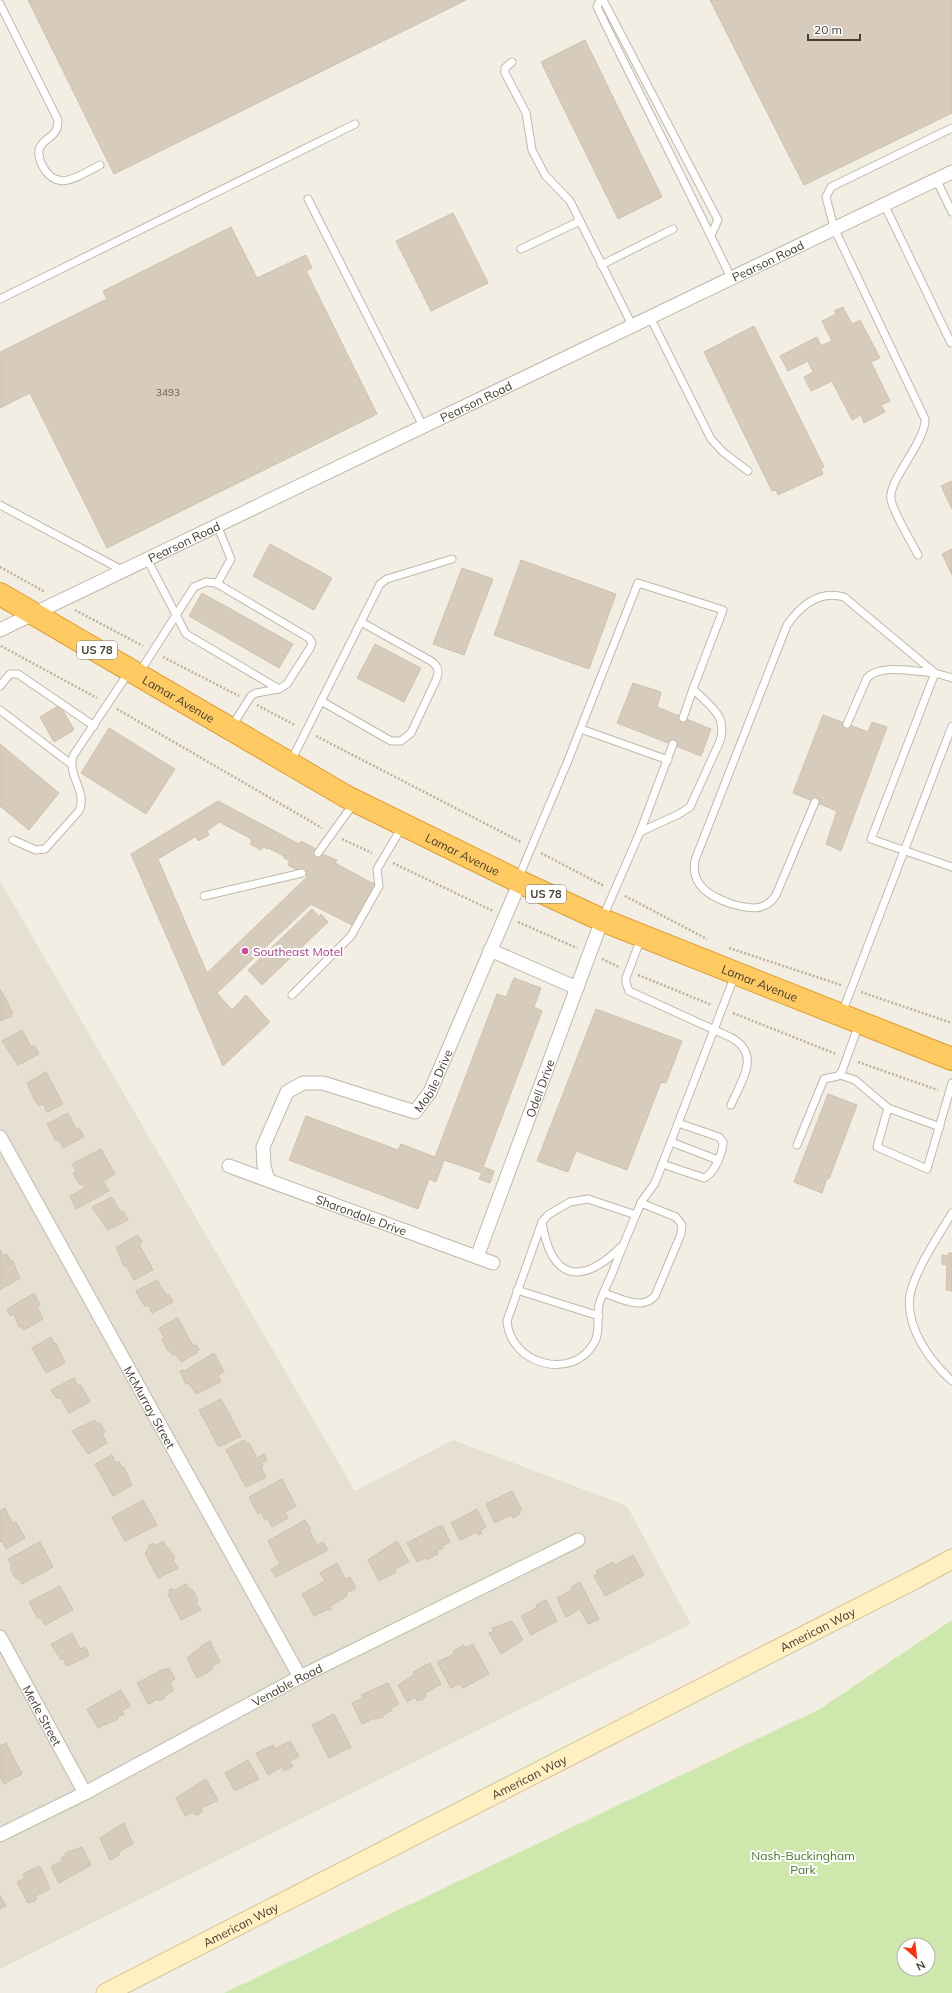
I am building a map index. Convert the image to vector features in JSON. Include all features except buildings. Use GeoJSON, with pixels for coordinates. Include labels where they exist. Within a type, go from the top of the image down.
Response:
{"type":"FeatureCollection","features":[{"type":"Feature","properties":{"kind":"highway","name":"Lamar Avenue"},"geometry":{"type":"LineString","coordinates":[[0,594],[356,801],[403,825],[602,920],[952,1059]]}},
{"type":"Feature","properties":{"kind":"main road","name":"American Way"},"geometry":{"type":"LineString","coordinates":[[106,1993],[952,1559]]}},
{"type":"Feature","properties":{"kind":"street","name":"Pearson Road"},"geometry":{"type":"LineString","coordinates":[[0,630],[952,172]]}},
{"type":"Feature","properties":{"kind":"street","name":"Mobile Drive"},"geometry":{"type":"LineString","coordinates":[[268,1180],[264,1166],[263,1147],[287,1092],[303,1083],[322,1083],[415,1112],[430,1092],[505,916],[518,881]]}},
{"type":"Feature","properties":{"kind":"street","name":"Odell Drive"},"geometry":{"type":"LineString","coordinates":[[477,1257],[602,920]]}},
{"type":"Feature","properties":{"kind":"street"},"geometry":{"type":"LineString","coordinates":[[490,950],[576,988]]}},
{"type":"Feature","properties":{"kind":"street","name":"McMurray Street"},"geometry":{"type":"LineString","coordinates":[[0,1137],[300,1677]]}},
{"type":"Feature","properties":{"kind":"street","name":"Sharondale Drive"},"geometry":{"type":"LineString","coordinates":[[229,1166],[493,1263]]}},
{"type":"Feature","properties":{"kind":"street","name":"Venable Road"},"geometry":{"type":"LineString","coordinates":[[0,1835],[85,1793],[300,1677],[578,1540]]}},
{"type":"Feature","properties":{"kind":"street","name":"Merle Street"},"geometry":{"type":"LineString","coordinates":[[0,1637],[85,1793]]}},
{"type":"Feature","properties":{"kind":"lane"},"geometry":{"type":"LineString","coordinates":[[600,0],[597,7],[731,278]]}},
{"type":"Feature","properties":{"kind":"lane"},"geometry":{"type":"LineString","coordinates":[[603,0],[718,220],[711,235]]}},
{"type":"Feature","properties":{"kind":"lane"},"geometry":{"type":"LineString","coordinates":[[0,4],[58,120],[58,128],[53,136],[40,148],[38,155],[49,177],[64,181],[72,179],[100,165]]}},
{"type":"Feature","properties":{"kind":"lane"},"geometry":{"type":"LineString","coordinates":[[512,62],[508,65],[505,72],[526,113],[532,150],[545,175],[566,196],[632,325]]}},
{"type":"Feature","properties":{"kind":"lane"},"geometry":{"type":"LineString","coordinates":[[0,299],[355,124]]}},
{"type":"Feature","properties":{"kind":"lane"},"geometry":{"type":"LineString","coordinates":[[918,555],[891,499],[894,487],[923,432],[925,419],[834,228],[826,197],[831,187],[952,128]]}},
{"type":"Feature","properties":{"kind":"lane"},"geometry":{"type":"LineString","coordinates":[[936,179],[952,212]]}},
{"type":"Feature","properties":{"kind":"lane"},"geometry":{"type":"LineString","coordinates":[[308,199],[423,426]]}},
{"type":"Feature","properties":{"kind":"lane"},"geometry":{"type":"LineString","coordinates":[[884,204],[952,343]]}},
{"type":"Feature","properties":{"kind":"lane"},"geometry":{"type":"LineString","coordinates":[[521,249],[580,221]]}},
{"type":"Feature","properties":{"kind":"lane"},"geometry":{"type":"LineString","coordinates":[[602,265],[673,229]]}},
{"type":"Feature","properties":{"kind":"lane"},"geometry":{"type":"LineString","coordinates":[[650,317],[711,439],[723,452],[748,470]]}},
{"type":"Feature","properties":{"kind":"lane"},"geometry":{"type":"LineString","coordinates":[[0,506],[122,570]]}},
{"type":"Feature","properties":{"kind":"lane"},"geometry":{"type":"LineString","coordinates":[[217,525],[231,559],[217,584]]}},
{"type":"Feature","properties":{"kind":"lane"},"geometry":{"type":"LineString","coordinates":[[147,559],[175,616],[183,630],[190,638],[279,689]]}},
{"type":"Feature","properties":{"kind":"lane"},"geometry":{"type":"LineString","coordinates":[[290,763],[382,582],[386,579],[452,559]]}},
{"type":"Feature","properties":{"kind":"lane"},"geometry":{"type":"LineString","coordinates":[[13,840],[36,850],[45,849],[79,812],[82,805],[82,798],[72,764],[73,756],[108,704],[153,651],[194,586],[206,582],[217,584],[310,639],[312,644],[287,684],[279,689],[256,693],[247,700],[231,728]]}},
{"type":"Feature","properties":{"kind":"lane"},"geometry":{"type":"LineString","coordinates":[[518,881],[581,729],[638,583],[723,610],[684,718]]}},
{"type":"Feature","properties":{"kind":"lane"},"geometry":{"type":"LineString","coordinates":[[815,802],[776,895],[770,902],[759,908],[750,909],[714,897],[701,887],[695,874],[695,860],[787,625],[794,614],[811,600],[822,596],[834,594],[844,597],[935,673]]}},
{"type":"Feature","properties":{"kind":"lane"},"geometry":{"type":"LineString","coordinates":[[321,701],[391,741],[401,741],[411,733],[439,674],[438,668],[431,661],[361,622]]}},
{"type":"Feature","properties":{"kind":"lane"},"geometry":{"type":"LineString","coordinates":[[847,724],[867,678],[873,673],[886,670],[935,673],[952,678]]}},
{"type":"Feature","properties":{"kind":"lane"},"geometry":{"type":"LineString","coordinates":[[935,673],[871,838],[952,867]]}},
{"type":"Feature","properties":{"kind":"lane"},"geometry":{"type":"LineString","coordinates":[[0,686],[10,674],[18,674],[94,726]]}},
{"type":"Feature","properties":{"kind":"lane"},"geometry":{"type":"LineString","coordinates":[[640,832],[679,814],[690,807],[720,741],[723,732],[722,721],[694,688]]}},
{"type":"Feature","properties":{"kind":"lane"},"geometry":{"type":"LineString","coordinates":[[0,710],[72,764]]}},
{"type":"Feature","properties":{"kind":"lane"},"geometry":{"type":"LineString","coordinates":[[840,1075],[847,1058],[851,989],[904,851],[950,739],[952,726]]}},
{"type":"Feature","properties":{"kind":"lane"},"geometry":{"type":"LineString","coordinates":[[581,729],[668,760]]}},
{"type":"Feature","properties":{"kind":"lane"},"geometry":{"type":"LineString","coordinates":[[602,920],[640,832],[673,744]]}},
{"type":"Feature","properties":{"kind":"lane"},"geometry":{"type":"LineString","coordinates":[[318,853],[356,801]]}},
{"type":"Feature","properties":{"kind":"lane"},"geometry":{"type":"LineString","coordinates":[[292,995],[351,936],[379,886],[376,872],[403,825]]}},
{"type":"Feature","properties":{"kind":"lane"},"geometry":{"type":"LineString","coordinates":[[204,896],[302,873]]}},
{"type":"Feature","properties":{"kind":"lane"},"geometry":{"type":"LineString","coordinates":[[642,936],[628,972],[626,983],[629,991],[634,995],[730,1036],[743,1045],[748,1056],[745,1071],[731,1105]]}},
{"type":"Feature","properties":{"kind":"lane"},"geometry":{"type":"LineString","coordinates":[[636,1214],[597,1200],[584,1199],[560,1207],[542,1222],[507,1321],[508,1331],[515,1346],[521,1352],[545,1362],[558,1365],[568,1364],[580,1359],[589,1351],[598,1335],[599,1305],[641,1203],[652,1190],[735,973]]}},
{"type":"Feature","properties":{"kind":"lane"},"geometry":{"type":"LineString","coordinates":[[797,1146],[824,1079],[840,1075],[855,1080],[888,1108],[940,1127]]}},
{"type":"Feature","properties":{"kind":"lane"},"geometry":{"type":"LineString","coordinates":[[888,1108],[877,1147],[928,1169],[952,1083]]}},
{"type":"Feature","properties":{"kind":"lane"},"geometry":{"type":"LineString","coordinates":[[662,1164],[704,1178],[711,1174],[718,1160],[723,1144],[719,1137],[678,1123]]}},
{"type":"Feature","properties":{"kind":"lane"},"geometry":{"type":"LineString","coordinates":[[671,1142],[718,1160]]}},
{"type":"Feature","properties":{"kind":"lane"},"geometry":{"type":"LineString","coordinates":[[604,1293],[638,1304],[650,1300],[654,1296],[681,1234],[682,1225],[676,1216],[641,1203]]}},
{"type":"Feature","properties":{"kind":"lane"},"geometry":{"type":"LineString","coordinates":[[952,1213],[916,1278],[909,1302],[911,1316],[920,1340],[932,1360],[952,1381]]}},
{"type":"Feature","properties":{"kind":"lane"},"geometry":{"type":"LineString","coordinates":[[542,1222],[546,1242],[554,1259],[571,1272],[582,1272],[596,1268],[610,1258],[624,1244]]}},
{"type":"Feature","properties":{"kind":"lane"},"geometry":{"type":"LineString","coordinates":[[517,1290],[599,1316]]}},
{"type":"Feature","properties":{"kind":"path"},"geometry":{"type":"LineString","coordinates":[[0,566],[59,601],[153,651],[714,942]]}},
{"type":"Feature","properties":{"kind":"path"},"geometry":{"type":"LineString","coordinates":[[0,645],[108,704],[332,834],[383,859],[628,972],[847,1058],[949,1093]]}},
{"type":"Feature","properties":{"kind":"path"},"geometry":{"type":"LineString","coordinates":[[728,947],[952,1023]]}},
{"type":"Feature","properties":{"kind":"shaded area"},"geometry":{"type":"Polygon","coordinates":[[[0,881],[355,1491],[453,1440],[627,1506],[691,1624],[0,1969],[0,881]]]}},
{"type":"Feature","properties":{"kind":"green space","name":"Nash-Buckingham Park"},"geometry":{"type":"Polygon","coordinates":[[[952,1620],[952,1993],[224,1993],[820,1709],[952,1620]]]}},
{"type":"Feature","properties":{"kind":"place","name":"Southeast Motel"},"geometry":{"type":"Point","coordinates":[245,951]}}]}
